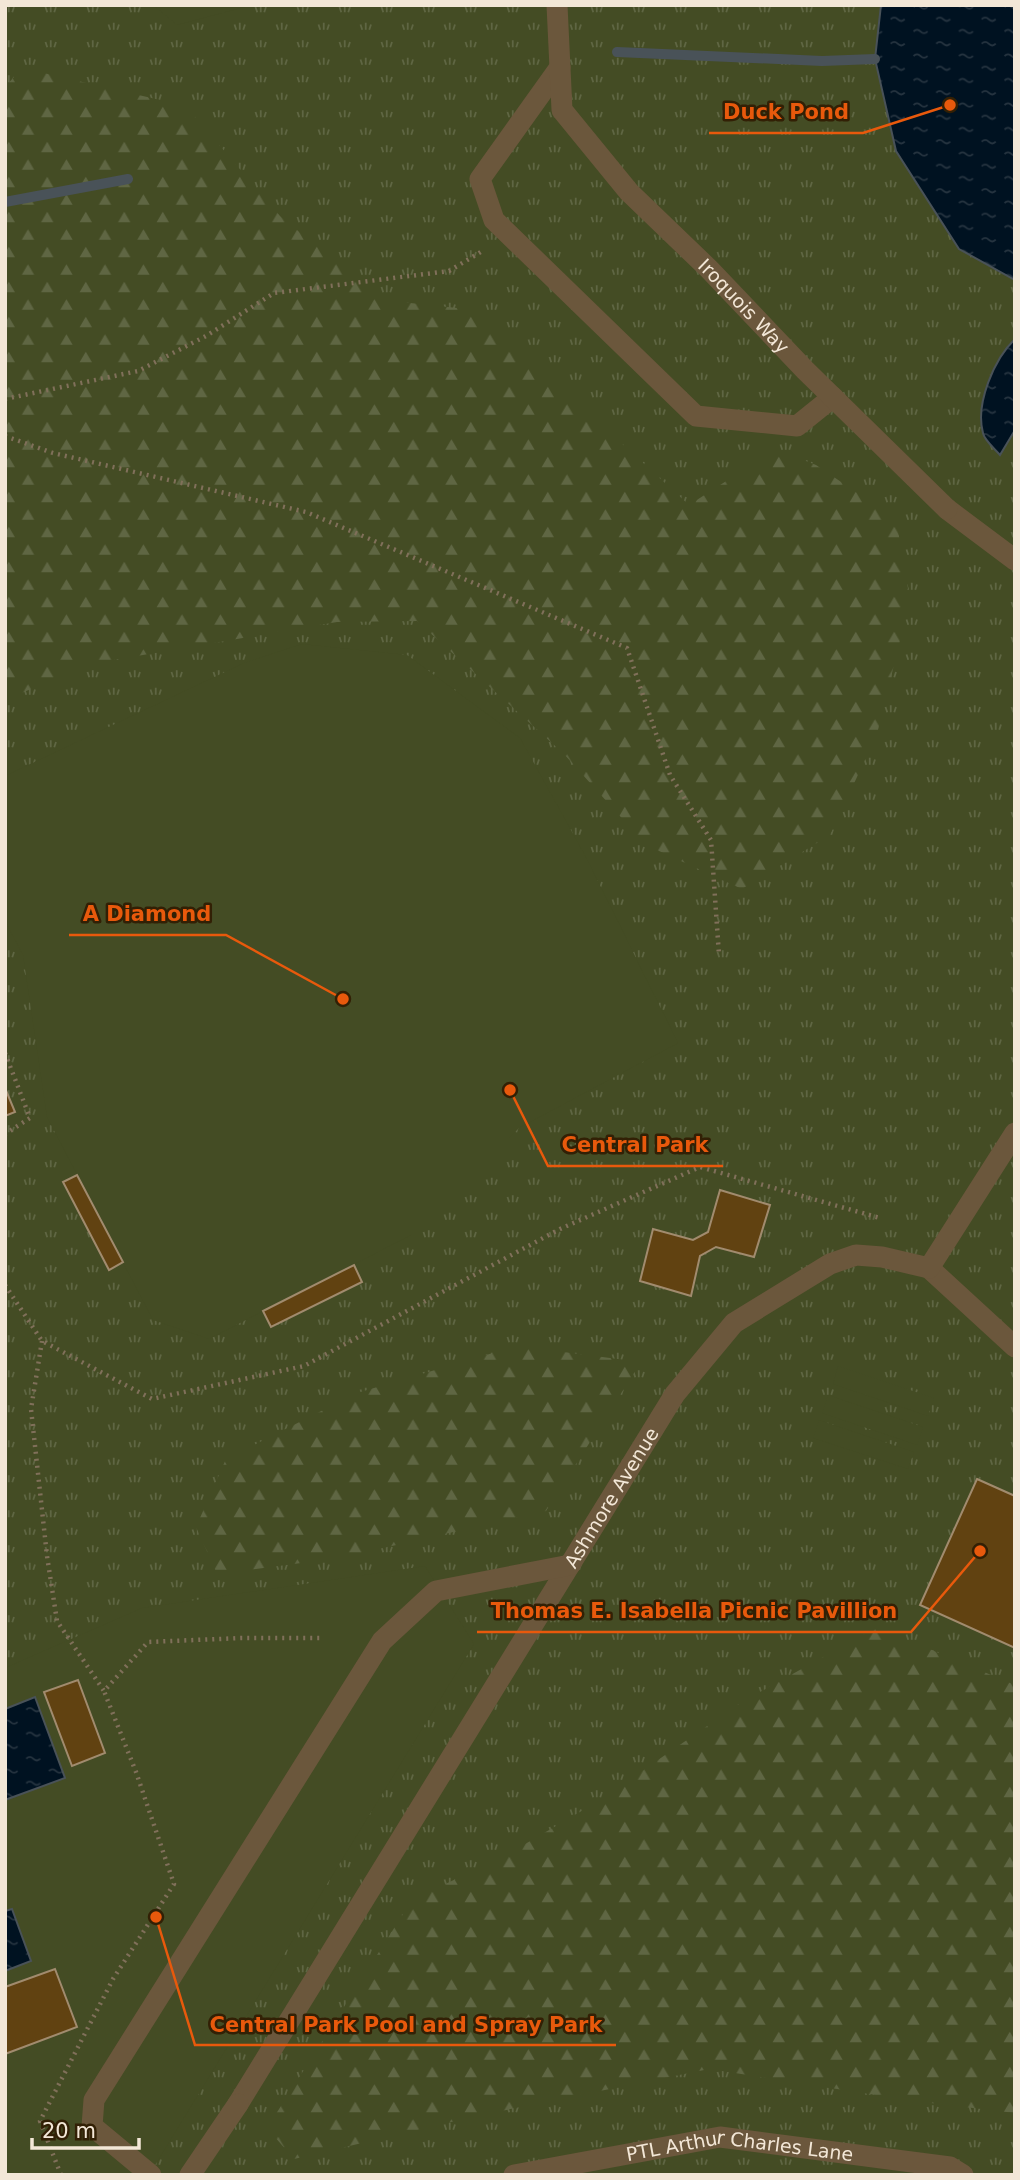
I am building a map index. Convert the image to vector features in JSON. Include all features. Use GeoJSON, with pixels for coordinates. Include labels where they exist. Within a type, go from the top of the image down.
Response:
{"type":"FeatureCollection","features":[{"type":"Feature","properties":{"kind":"street","name":"Iroquois Way"},"geometry":{"type":"LineString","coordinates":[[558,5],[562,110],[629,192],[947,509],[1015,560]]}},
{"type":"Feature","properties":{"kind":"street"},"geometry":{"type":"LineString","coordinates":[[560,67],[480,179],[494,220],[696,416],[797,425],[833,397]]}},
{"type":"Feature","properties":{"kind":"street"},"geometry":{"type":"LineString","coordinates":[[1015,1133],[929,1268],[1015,1347]]}},
{"type":"Feature","properties":{"kind":"street","name":"Ashmore Avenue"},"geometry":{"type":"LineString","coordinates":[[190,2175],[238,2104],[675,1394],[734,1323],[830,1264],[856,1255],[881,1257],[929,1268]]}},
{"type":"Feature","properties":{"kind":"street"},"geometry":{"type":"LineString","coordinates":[[150,2175],[92,2126],[94,2100],[382,1640],[436,1591],[570,1565]]}},
{"type":"Feature","properties":{"kind":"street","name":"PTL Arthur Charles Lane"},"geometry":{"type":"LineString","coordinates":[[514,2175],[720,2137],[950,2167],[963,2175]]}},
{"type":"Feature","properties":{"kind":"path"},"geometry":{"type":"LineString","coordinates":[[5,399],[138,371],[206,336],[274,293],[449,271],[509,235]]}},
{"type":"Feature","properties":{"kind":"path"},"geometry":{"type":"LineString","coordinates":[[5,436],[53,453],[306,512],[627,648],[670,775],[711,840],[719,955]]}},
{"type":"Feature","properties":{"kind":"path"},"geometry":{"type":"LineString","coordinates":[[5,1053],[30,1118],[5,1134]]}},
{"type":"Feature","properties":{"kind":"path"},"geometry":{"type":"LineString","coordinates":[[5,1285],[42,1341],[152,1399],[304,1366],[560,1229],[700,1167],[880,1218]]}},
{"type":"Feature","properties":{"kind":"path"},"geometry":{"type":"LineString","coordinates":[[42,1341],[31,1409],[57,1621],[104,1691],[136,1772],[174,1884],[113,1979],[40,2121],[61,2175]]}},
{"type":"Feature","properties":{"kind":"path"},"geometry":{"type":"LineString","coordinates":[[104,1691],[148,1642],[323,1638]]}},
{"type":"Feature","properties":{"kind":"green space"},"geometry":{"type":"Polygon","coordinates":[[[5,5],[1015,5],[1015,2175],[5,2175],[5,5]]]}},
{"type":"Feature","properties":{"kind":"green space"},"geometry":{"type":"Polygon","coordinates":[[[153,5],[252,5],[177,25],[153,5]]]}},
{"type":"Feature","properties":{"kind":"green space"},"geometry":{"type":"Polygon","coordinates":[[[22,68],[186,106],[280,216],[382,300],[476,310],[689,505],[776,449],[816,465],[896,519],[910,600],[877,734],[830,835],[742,889],[646,845],[564,754],[417,621],[337,622],[90,664],[5,700],[5,87],[22,68]]]}},
{"type":"Feature","properties":{"kind":"green space"},"geometry":{"type":"Polygon","coordinates":[[[302,644],[407,655],[520,738],[587,859],[678,1043],[519,1128],[413,1234],[209,1339],[153,1320],[47,1117],[23,955],[5,921],[5,776],[244,663],[302,644]]]}},
{"type":"Feature","properties":{"kind":"green space"},"geometry":{"type":"Polygon","coordinates":[[[517,1346],[641,1362],[546,1511],[339,1558],[217,1574],[196,1527],[226,1459],[357,1393],[517,1346]]]}},
{"type":"Feature","properties":{"kind":"green space"},"geometry":{"type":"Polygon","coordinates":[[[838,1366],[934,1398],[928,1416],[833,1384],[838,1366]]]}},
{"type":"Feature","properties":{"kind":"green space"},"geometry":{"type":"Polygon","coordinates":[[[828,1395],[923,1427],[917,1445],[822,1413],[828,1395]]]}},
{"type":"Feature","properties":{"kind":"green space"},"geometry":{"type":"Polygon","coordinates":[[[819,1420],[914,1452],[908,1469],[813,1438],[819,1420]]]}},
{"type":"Feature","properties":{"kind":"green space"},"geometry":{"type":"Polygon","coordinates":[[[425,1566],[474,1644],[149,2175],[12,2175],[5,2167],[5,1668],[142,1608],[425,1566]]]}},
{"type":"Feature","properties":{"kind":"green space"},"geometry":{"type":"Polygon","coordinates":[[[877,1627],[1015,1685],[1015,2113],[914,2101],[709,2069],[481,2115],[294,2159],[267,2128],[412,1900],[508,1854],[597,1802],[742,1702],[877,1627]]]}},
{"type":"Feature","properties":{"kind":"water"},"geometry":{"type":"Polygon","coordinates":[[[881,5],[1015,5],[1015,280],[959,249],[896,151],[875,59],[881,5]]]}},
{"type":"Feature","properties":{"kind":"water"},"geometry":{"type":"Polygon","coordinates":[[[1015,339],[1015,430],[1000,455],[984,436],[982,409],[994,370],[1015,339]]]}},
{"type":"Feature","properties":{"kind":"water"},"geometry":{"type":"Polygon","coordinates":[[[35,1697],[65,1778],[5,1800],[5,1709],[35,1697]]]}},
{"type":"Feature","properties":{"kind":"water"},"geometry":{"type":"Polygon","coordinates":[[[12,1909],[31,1961],[5,1971],[5,1911],[12,1909]]]}},
{"type":"Feature","properties":{"kind":"building"},"geometry":{"type":"Polygon","coordinates":[[[5,1088],[15,1112],[5,1116],[5,1088]]]}},
{"type":"Feature","properties":{"kind":"building"},"geometry":{"type":"Polygon","coordinates":[[[77,1175],[123,1262],[109,1270],[63,1182],[77,1175]]]}},
{"type":"Feature","properties":{"kind":"building"},"geometry":{"type":"Polygon","coordinates":[[[720,1190],[770,1205],[754,1257],[716,1247],[700,1256],[691,1296],[640,1281],[653,1229],[693,1240],[708,1232],[720,1190]]]}},
{"type":"Feature","properties":{"kind":"building"},"geometry":{"type":"Polygon","coordinates":[[[354,1265],[362,1282],[271,1327],[263,1311],[354,1265]]]}},
{"type":"Feature","properties":{"kind":"building"},"geometry":{"type":"Polygon","coordinates":[[[977,1479],[1015,1496],[1015,1648],[920,1605],[977,1479]]]}},
{"type":"Feature","properties":{"kind":"building"},"geometry":{"type":"Polygon","coordinates":[[[78,1680],[105,1753],[72,1766],[44,1692],[78,1680]]]}},
{"type":"Feature","properties":{"kind":"building"},"geometry":{"type":"Polygon","coordinates":[[[55,1969],[77,2027],[5,2054],[5,1987],[55,1969]]]}},
{"type":"Feature","properties":{"kind":"waterway"},"geometry":{"type":"LineString","coordinates":[[617,52],[822,61],[875,59]]}},
{"type":"Feature","properties":{"kind":"waterway"},"geometry":{"type":"LineString","coordinates":[[5,202],[128,179]]}},
{"type":"Feature","properties":{"kind":"place","name":"Duck Pond"},"geometry":{"type":"Point","coordinates":[950,105]}},
{"type":"Feature","properties":{"kind":"place","name":"A Diamond"},"geometry":{"type":"Point","coordinates":[343,999]}},
{"type":"Feature","properties":{"kind":"place","name":"Central Park"},"geometry":{"type":"Point","coordinates":[510,1090]}},
{"type":"Feature","properties":{"kind":"place","name":"Thomas E. Isabella Picnic Pavillion"},"geometry":{"type":"Point","coordinates":[980,1551]}},
{"type":"Feature","properties":{"kind":"place","name":"Central Park Pool and Spray Park"},"geometry":{"type":"Point","coordinates":[156,1917]}}]}
